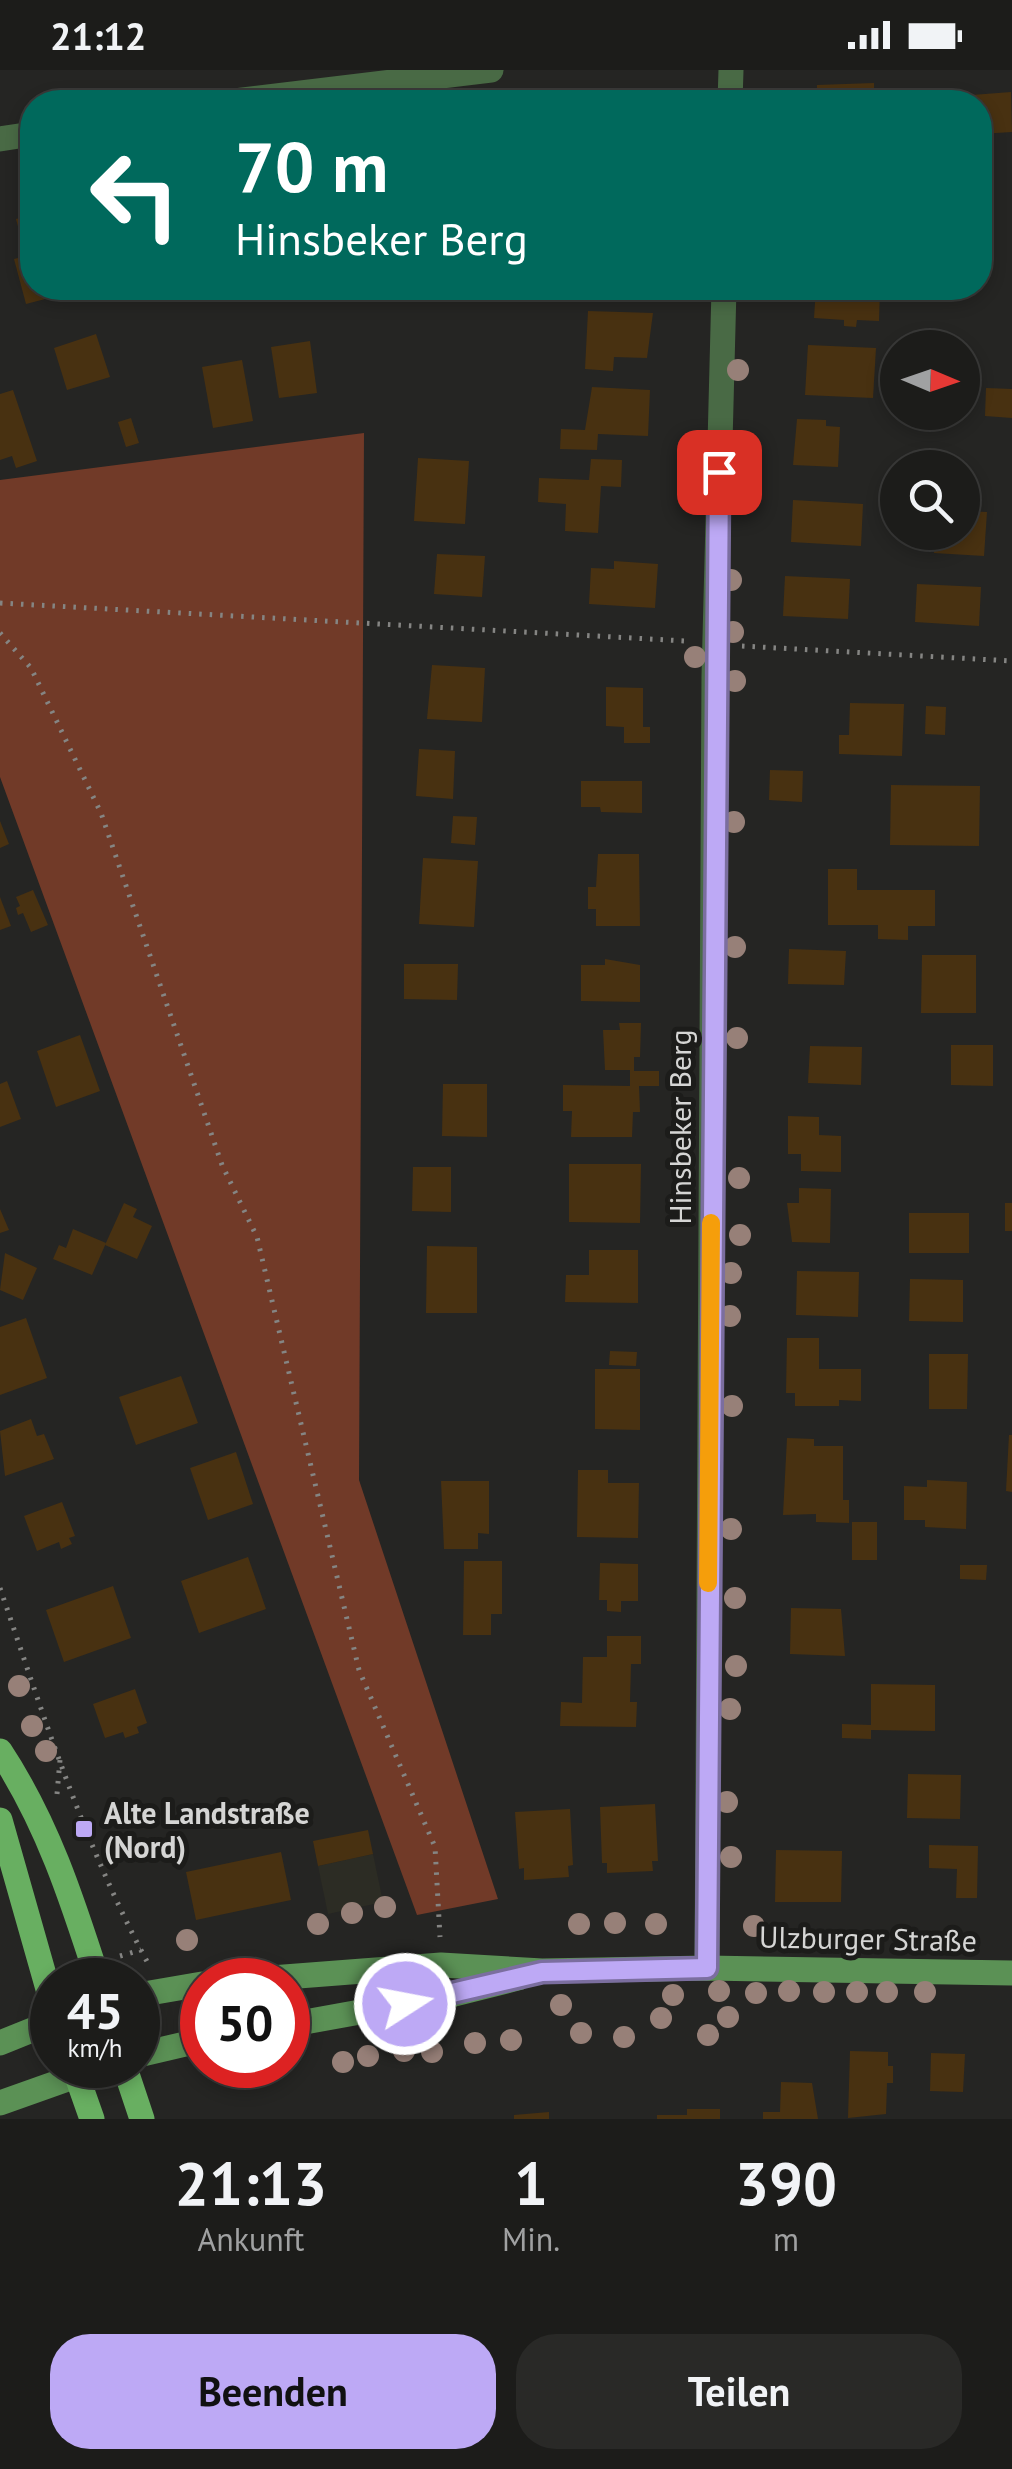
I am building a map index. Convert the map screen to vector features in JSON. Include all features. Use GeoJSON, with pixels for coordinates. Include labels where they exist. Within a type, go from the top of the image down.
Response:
{"type":"FeatureCollection","features":[{"type":"Feature","properties":{"kind":"main road"},"geometry":{"type":"LineString","coordinates":[[0,1750],[32,1800],[52,1844],[91,1958]]}},
{"type":"Feature","properties":{"kind":"main road"},"geometry":{"type":"LineString","coordinates":[[0,1820],[39,1958]]}},
{"type":"Feature","properties":{"kind":"main road","name":"Ulzburger Straße"},"geometry":{"type":"LineString","coordinates":[[310,1975],[442,1965],[542,1972],[707,1968],[1012,1973]]}},
{"type":"Feature","properties":{"kind":"main road","name":"Ulzburger Straße"},"geometry":{"type":"LineString","coordinates":[[310,2021],[443,1997],[542,1972]]}},
{"type":"Feature","properties":{"kind":"main road"},"geometry":{"type":"LineString","coordinates":[[0,2043],[30,2031]]}},
{"type":"Feature","properties":{"kind":"main road"},"geometry":{"type":"LineString","coordinates":[[0,2103],[34,2088]]}},
{"type":"Feature","properties":{"kind":"main road"},"geometry":{"type":"LineString","coordinates":[[81,2088],[92,2119]]}},
{"type":"Feature","properties":{"kind":"main road"},"geometry":{"type":"LineString","coordinates":[[132,2088],[142,2119]]}},
{"type":"Feature","properties":{"kind":"street"},"geometry":{"type":"LineString","coordinates":[[325,90],[490,70]]}},
{"type":"Feature","properties":{"kind":"street","name":"Hinsbeker Berg"},"geometry":{"type":"LineString","coordinates":[[707,1968],[714,644],[724,300]]}},
{"type":"Feature","properties":{"kind":"path"},"geometry":{"type":"LineString","coordinates":[[0,603],[1012,661]]}},
{"type":"Feature","properties":{"kind":"path"},"geometry":{"type":"LineString","coordinates":[[0,633],[31,668],[101,812],[222,1165],[256,1237],[359,1670],[435,1847],[442,1965]]}},
{"type":"Feature","properties":{"kind":"path"},"geometry":{"type":"LineString","coordinates":[[0,1588],[84,1829],[137,1958]]}},
{"type":"Feature","properties":{"kind":"shaded area"},"geometry":{"type":"Polygon","coordinates":[[[364,433],[359,1480],[498,1899],[417,1915],[0,777],[0,480],[364,433]]]}},
{"type":"Feature","properties":{"kind":"shaded area"},"geometry":{"type":"Polygon","coordinates":[[[373,1854],[383,1902],[328,1914],[318,1866],[373,1854]]]}},
{"type":"Feature","properties":{"kind":"building"},"geometry":{"type":"Polygon","coordinates":[[[874,83],[874,90],[817,90],[817,85],[874,83]]]}},
{"type":"Feature","properties":{"kind":"building"},"geometry":{"type":"Polygon","coordinates":[[[1011,92],[1012,132],[992,133],[992,93],[1011,92]]]}},
{"type":"Feature","properties":{"kind":"building"},"geometry":{"type":"Polygon","coordinates":[[[20,258],[20,282],[14,259],[20,258]]]}},
{"type":"Feature","properties":{"kind":"building"},"geometry":{"type":"Polygon","coordinates":[[[815,300],[880,300],[879,321],[857,320],[856,327],[844,326],[844,320],[814,318],[815,300]]]}},
{"type":"Feature","properties":{"kind":"building"},"geometry":{"type":"Polygon","coordinates":[[[588,311],[653,313],[647,358],[614,357],[613,371],[585,369],[588,311]]]}},
{"type":"Feature","properties":{"kind":"building"},"geometry":{"type":"Polygon","coordinates":[[[96,334],[110,377],[67,390],[54,348],[96,334]]]}},
{"type":"Feature","properties":{"kind":"building"},"geometry":{"type":"Polygon","coordinates":[[[310,341],[317,393],[279,398],[271,347],[310,341]]]}},
{"type":"Feature","properties":{"kind":"building"},"geometry":{"type":"Polygon","coordinates":[[[808,345],[876,348],[873,398],[805,395],[808,345]]]}},
{"type":"Feature","properties":{"kind":"building"},"geometry":{"type":"Polygon","coordinates":[[[242,360],[253,421],[213,428],[202,367],[242,360]]]}},
{"type":"Feature","properties":{"kind":"building"},"geometry":{"type":"Polygon","coordinates":[[[592,387],[650,390],[648,436],[598,434],[597,450],[560,449],[561,429],[585,430],[592,387]]]}},
{"type":"Feature","properties":{"kind":"building"},"geometry":{"type":"Polygon","coordinates":[[[986,388],[1012,389],[1012,418],[985,416],[986,388]]]}},
{"type":"Feature","properties":{"kind":"building"},"geometry":{"type":"Polygon","coordinates":[[[13,390],[37,461],[16,468],[12,456],[0,460],[0,394],[13,390]]]}},
{"type":"Feature","properties":{"kind":"building"},"geometry":{"type":"Polygon","coordinates":[[[131,418],[139,443],[126,447],[118,422],[131,418]]]}},
{"type":"Feature","properties":{"kind":"building"},"geometry":{"type":"Polygon","coordinates":[[[797,419],[826,420],[826,426],[840,427],[838,467],[793,465],[797,419]]]}},
{"type":"Feature","properties":{"kind":"building"},"geometry":{"type":"Polygon","coordinates":[[[418,458],[469,461],[465,524],[414,521],[418,458]]]}},
{"type":"Feature","properties":{"kind":"building"},"geometry":{"type":"Polygon","coordinates":[[[591,459],[622,460],[621,487],[601,486],[598,533],[565,531],[566,504],[538,502],[539,478],[589,480],[591,459]]]}},
{"type":"Feature","properties":{"kind":"building"},"geometry":{"type":"Polygon","coordinates":[[[793,500],[863,504],[861,546],[791,542],[793,500]]]}},
{"type":"Feature","properties":{"kind":"building"},"geometry":{"type":"Polygon","coordinates":[[[980,512],[987,512],[984,556],[934,553],[980,550],[980,512]]]}},
{"type":"Feature","properties":{"kind":"building"},"geometry":{"type":"Polygon","coordinates":[[[437,554],[485,556],[482,597],[434,594],[437,554]]]}},
{"type":"Feature","properties":{"kind":"building"},"geometry":{"type":"Polygon","coordinates":[[[614,561],[658,564],[655,608],[589,604],[591,568],[614,569],[614,561]]]}},
{"type":"Feature","properties":{"kind":"building"},"geometry":{"type":"Polygon","coordinates":[[[785,576],[850,579],[848,619],[783,616],[785,576]]]}},
{"type":"Feature","properties":{"kind":"building"},"geometry":{"type":"Polygon","coordinates":[[[917,584],[981,587],[979,626],[915,622],[917,584]]]}},
{"type":"Feature","properties":{"kind":"building"},"geometry":{"type":"Polygon","coordinates":[[[432,665],[485,668],[482,722],[427,719],[432,665]]]}},
{"type":"Feature","properties":{"kind":"building"},"geometry":{"type":"Polygon","coordinates":[[[606,687],[643,688],[643,727],[650,727],[650,743],[624,743],[624,727],[606,726],[606,687]]]}},
{"type":"Feature","properties":{"kind":"building"},"geometry":{"type":"Polygon","coordinates":[[[850,703],[904,704],[902,756],[839,754],[839,735],[849,735],[850,703]]]}},
{"type":"Feature","properties":{"kind":"building"},"geometry":{"type":"Polygon","coordinates":[[[926,706],[946,707],[945,735],[925,734],[926,706]]]}},
{"type":"Feature","properties":{"kind":"building"},"geometry":{"type":"Polygon","coordinates":[[[419,749],[455,751],[453,799],[416,796],[419,749]]]}},
{"type":"Feature","properties":{"kind":"building"},"geometry":{"type":"Polygon","coordinates":[[[770,770],[803,771],[802,802],[769,800],[770,770]]]}},
{"type":"Feature","properties":{"kind":"building"},"geometry":{"type":"Polygon","coordinates":[[[581,781],[642,781],[642,813],[601,812],[600,807],[581,807],[581,781]]]}},
{"type":"Feature","properties":{"kind":"building"},"geometry":{"type":"Polygon","coordinates":[[[891,785],[980,786],[979,846],[890,845],[891,785]]]}},
{"type":"Feature","properties":{"kind":"building"},"geometry":{"type":"Polygon","coordinates":[[[453,816],[477,817],[475,845],[451,843],[453,816]]]}},
{"type":"Feature","properties":{"kind":"building"},"geometry":{"type":"Polygon","coordinates":[[[0,821],[9,844],[0,848],[0,821]]]}},
{"type":"Feature","properties":{"kind":"building"},"geometry":{"type":"Polygon","coordinates":[[[598,854],[639,854],[640,926],[596,926],[596,909],[588,909],[588,887],[596,887],[598,854]]]}},
{"type":"Feature","properties":{"kind":"building"},"geometry":{"type":"Polygon","coordinates":[[[423,858],[478,861],[474,927],[419,924],[423,858]]]}},
{"type":"Feature","properties":{"kind":"building"},"geometry":{"type":"Polygon","coordinates":[[[828,869],[857,869],[857,890],[935,890],[935,926],[908,926],[908,940],[878,939],[878,925],[828,925],[828,869]]]}},
{"type":"Feature","properties":{"kind":"building"},"geometry":{"type":"Polygon","coordinates":[[[33,890],[48,925],[31,932],[23,913],[18,915],[16,897],[33,890]]]}},
{"type":"Feature","properties":{"kind":"building"},"geometry":{"type":"Polygon","coordinates":[[[0,897],[11,926],[0,930],[0,897]]]}},
{"type":"Feature","properties":{"kind":"building"},"geometry":{"type":"Polygon","coordinates":[[[789,949],[846,951],[844,985],[788,984],[789,949]]]}},
{"type":"Feature","properties":{"kind":"building"},"geometry":{"type":"Polygon","coordinates":[[[922,955],[976,955],[976,1013],[921,1013],[922,955]]]}},
{"type":"Feature","properties":{"kind":"building"},"geometry":{"type":"Polygon","coordinates":[[[605,959],[640,965],[640,1002],[581,1001],[581,965],[605,965],[605,959]]]}},
{"type":"Feature","properties":{"kind":"building"},"geometry":{"type":"Polygon","coordinates":[[[404,964],[458,964],[457,1000],[404,999],[404,964]]]}},
{"type":"Feature","properties":{"kind":"building"},"geometry":{"type":"Polygon","coordinates":[[[619,1023],[641,1023],[640,1057],[634,1057],[634,1071],[659,1071],[659,1086],[639,1086],[640,1112],[633,1112],[632,1137],[571,1137],[572,1111],[563,1111],[563,1085],[630,1086],[630,1070],[605,1070],[603,1030],[620,1030],[619,1023]]]}},
{"type":"Feature","properties":{"kind":"building"},"geometry":{"type":"Polygon","coordinates":[[[80,1035],[100,1091],[56,1107],[37,1051],[80,1035]]]}},
{"type":"Feature","properties":{"kind":"building"},"geometry":{"type":"Polygon","coordinates":[[[951,1045],[993,1045],[993,1086],[951,1085],[951,1045]]]}},
{"type":"Feature","properties":{"kind":"building"},"geometry":{"type":"Polygon","coordinates":[[[810,1046],[862,1047],[861,1085],[808,1083],[810,1046]]]}},
{"type":"Feature","properties":{"kind":"building"},"geometry":{"type":"Polygon","coordinates":[[[7,1081],[21,1119],[0,1127],[0,1084],[7,1081]]]}},
{"type":"Feature","properties":{"kind":"building"},"geometry":{"type":"Polygon","coordinates":[[[443,1084],[487,1084],[487,1137],[442,1136],[443,1084]]]}},
{"type":"Feature","properties":{"kind":"building"},"geometry":{"type":"Polygon","coordinates":[[[788,1116],[819,1117],[819,1135],[841,1136],[841,1172],[801,1171],[801,1154],[788,1154],[788,1116]]]}},
{"type":"Feature","properties":{"kind":"building"},"geometry":{"type":"Polygon","coordinates":[[[569,1164],[641,1164],[640,1223],[569,1222],[569,1164]]]}},
{"type":"Feature","properties":{"kind":"building"},"geometry":{"type":"Polygon","coordinates":[[[413,1167],[451,1167],[451,1212],[412,1211],[413,1167]]]}},
{"type":"Feature","properties":{"kind":"building"},"geometry":{"type":"Polygon","coordinates":[[[799,1188],[831,1189],[830,1243],[792,1242],[787,1203],[799,1203],[799,1188]]]}},
{"type":"Feature","properties":{"kind":"building"},"geometry":{"type":"Polygon","coordinates":[[[124,1203],[137,1209],[133,1217],[152,1226],[137,1259],[105,1245],[124,1203]]]}},
{"type":"Feature","properties":{"kind":"building"},"geometry":{"type":"Polygon","coordinates":[[[1005,1203],[1012,1203],[1012,1231],[1005,1231],[1005,1203]]]}},
{"type":"Feature","properties":{"kind":"building"},"geometry":{"type":"Polygon","coordinates":[[[0,1209],[9,1230],[0,1233],[0,1209]]]}},
{"type":"Feature","properties":{"kind":"building"},"geometry":{"type":"Polygon","coordinates":[[[909,1213],[969,1213],[969,1253],[909,1253],[909,1213]]]}},
{"type":"Feature","properties":{"kind":"building"},"geometry":{"type":"Polygon","coordinates":[[[73,1229],[106,1243],[92,1275],[53,1259],[59,1245],[66,1248],[73,1229]]]}},
{"type":"Feature","properties":{"kind":"building"},"geometry":{"type":"Polygon","coordinates":[[[427,1246],[477,1247],[477,1313],[426,1313],[427,1246]]]}},
{"type":"Feature","properties":{"kind":"building"},"geometry":{"type":"Polygon","coordinates":[[[589,1250],[638,1250],[638,1303],[565,1302],[566,1275],[589,1275],[589,1250]]]}},
{"type":"Feature","properties":{"kind":"building"},"geometry":{"type":"Polygon","coordinates":[[[5,1253],[37,1268],[23,1300],[0,1290],[5,1253]]]}},
{"type":"Feature","properties":{"kind":"building"},"geometry":{"type":"Polygon","coordinates":[[[797,1271],[859,1272],[858,1317],[796,1315],[797,1271]]]}},
{"type":"Feature","properties":{"kind":"building"},"geometry":{"type":"Polygon","coordinates":[[[910,1279],[963,1280],[963,1322],[909,1321],[910,1279]]]}},
{"type":"Feature","properties":{"kind":"building"},"geometry":{"type":"Polygon","coordinates":[[[26,1318],[47,1378],[0,1395],[0,1327],[26,1318]]]}},
{"type":"Feature","properties":{"kind":"building"},"geometry":{"type":"Polygon","coordinates":[[[787,1338],[819,1338],[819,1369],[861,1369],[861,1401],[839,1400],[839,1406],[795,1406],[795,1393],[786,1393],[787,1338]]]}},
{"type":"Feature","properties":{"kind":"building"},"geometry":{"type":"Polygon","coordinates":[[[610,1351],[637,1352],[636,1366],[609,1365],[610,1351]]]}},
{"type":"Feature","properties":{"kind":"building"},"geometry":{"type":"Polygon","coordinates":[[[929,1354],[968,1354],[967,1409],[929,1409],[929,1354]]]}},
{"type":"Feature","properties":{"kind":"building"},"geometry":{"type":"Polygon","coordinates":[[[595,1369],[640,1369],[640,1430],[595,1429],[595,1369]]]}},
{"type":"Feature","properties":{"kind":"building"},"geometry":{"type":"Polygon","coordinates":[[[181,1376],[198,1423],[136,1445],[119,1397],[181,1376]]]}},
{"type":"Feature","properties":{"kind":"building"},"geometry":{"type":"Polygon","coordinates":[[[31,1419],[37,1436],[44,1434],[54,1459],[5,1476],[0,1431],[31,1419]]]}},
{"type":"Feature","properties":{"kind":"building"},"geometry":{"type":"Polygon","coordinates":[[[1012,1435],[1012,1492],[1006,1491],[1012,1435]]]}},
{"type":"Feature","properties":{"kind":"building"},"geometry":{"type":"Polygon","coordinates":[[[787,1438],[814,1439],[814,1446],[843,1446],[843,1500],[849,1500],[849,1523],[816,1522],[816,1514],[783,1515],[787,1438]]]}},
{"type":"Feature","properties":{"kind":"building"},"geometry":{"type":"Polygon","coordinates":[[[236,1452],[253,1504],[208,1520],[190,1468],[236,1452]]]}},
{"type":"Feature","properties":{"kind":"building"},"geometry":{"type":"Polygon","coordinates":[[[578,1470],[608,1470],[608,1483],[639,1483],[638,1538],[577,1537],[578,1470]]]}},
{"type":"Feature","properties":{"kind":"building"},"geometry":{"type":"Polygon","coordinates":[[[927,1480],[967,1482],[966,1529],[925,1527],[925,1520],[904,1520],[904,1486],[927,1487],[927,1480]]]}},
{"type":"Feature","properties":{"kind":"building"},"geometry":{"type":"Polygon","coordinates":[[[441,1481],[489,1481],[489,1534],[478,1533],[478,1549],[444,1549],[441,1481]]]}},
{"type":"Feature","properties":{"kind":"building"},"geometry":{"type":"Polygon","coordinates":[[[62,1502],[75,1536],[69,1538],[72,1544],[61,1549],[59,1542],[37,1551],[24,1516],[62,1502]]]}},
{"type":"Feature","properties":{"kind":"building"},"geometry":{"type":"Polygon","coordinates":[[[852,1522],[877,1522],[877,1560],[852,1560],[852,1522]]]}},
{"type":"Feature","properties":{"kind":"building"},"geometry":{"type":"Polygon","coordinates":[[[248,1557],[266,1609],[199,1633],[181,1581],[248,1557]]]}},
{"type":"Feature","properties":{"kind":"building"},"geometry":{"type":"Polygon","coordinates":[[[464,1561],[502,1561],[502,1614],[491,1614],[491,1635],[463,1635],[464,1561]]]}},
{"type":"Feature","properties":{"kind":"building"},"geometry":{"type":"Polygon","coordinates":[[[600,1563],[638,1564],[638,1601],[621,1601],[621,1612],[607,1611],[607,1600],[599,1600],[600,1563]]]}},
{"type":"Feature","properties":{"kind":"building"},"geometry":{"type":"Polygon","coordinates":[[[960,1565],[987,1565],[986,1580],[960,1579],[960,1565]]]}},
{"type":"Feature","properties":{"kind":"building"},"geometry":{"type":"Polygon","coordinates":[[[113,1586],[131,1638],[64,1662],[46,1610],[113,1586]]]}},
{"type":"Feature","properties":{"kind":"building"},"geometry":{"type":"Polygon","coordinates":[[[791,1608],[841,1609],[845,1656],[790,1654],[791,1608]]]}},
{"type":"Feature","properties":{"kind":"building"},"geometry":{"type":"Polygon","coordinates":[[[607,1636],[641,1636],[641,1664],[631,1664],[630,1702],[637,1702],[636,1727],[560,1726],[561,1702],[582,1703],[583,1657],[607,1657],[607,1636]]]}},
{"type":"Feature","properties":{"kind":"building"},"geometry":{"type":"Polygon","coordinates":[[[871,1684],[935,1685],[935,1731],[871,1730],[871,1739],[842,1738],[842,1724],[871,1725],[871,1684]]]}},
{"type":"Feature","properties":{"kind":"building"},"geometry":{"type":"Polygon","coordinates":[[[135,1689],[147,1723],[137,1727],[139,1733],[125,1738],[123,1732],[105,1738],[93,1704],[135,1689]]]}},
{"type":"Feature","properties":{"kind":"building"},"geometry":{"type":"Polygon","coordinates":[[[908,1774],[961,1775],[960,1819],[907,1818],[908,1774]]]}},
{"type":"Feature","properties":{"kind":"building"},"geometry":{"type":"Polygon","coordinates":[[[655,1804],[658,1861],[652,1861],[653,1871],[607,1873],[607,1863],[602,1863],[600,1807],[655,1804]]]}},
{"type":"Feature","properties":{"kind":"building"},"geometry":{"type":"Polygon","coordinates":[[[570,1809],[573,1865],[568,1866],[569,1877],[524,1880],[524,1868],[519,1869],[515,1812],[570,1809]]]}},
{"type":"Feature","properties":{"kind":"building"},"geometry":{"type":"Polygon","coordinates":[[[368,1830],[373,1854],[318,1866],[313,1841],[368,1830]]]}},
{"type":"Feature","properties":{"kind":"building"},"geometry":{"type":"Polygon","coordinates":[[[929,1845],[978,1846],[977,1898],[956,1898],[957,1869],[929,1868],[929,1845]]]}},
{"type":"Feature","properties":{"kind":"building"},"geometry":{"type":"Polygon","coordinates":[[[776,1850],[842,1851],[841,1902],[775,1902],[776,1850]]]}},
{"type":"Feature","properties":{"kind":"building"},"geometry":{"type":"Polygon","coordinates":[[[281,1852],[291,1900],[196,1920],[186,1872],[281,1852]]]}},
{"type":"Feature","properties":{"kind":"building"},"geometry":{"type":"Polygon","coordinates":[[[850,2051],[888,2052],[893,2083],[887,2083],[886,2114],[848,2118],[850,2051]]]}},
{"type":"Feature","properties":{"kind":"building"},"geometry":{"type":"Polygon","coordinates":[[[931,2053],[965,2054],[963,2092],[930,2091],[931,2053]]]}},
{"type":"Feature","properties":{"kind":"building"},"geometry":{"type":"Polygon","coordinates":[[[781,2082],[812,2083],[818,2119],[763,2119],[763,2112],[780,2112],[781,2082]]]}},
{"type":"Feature","properties":{"kind":"building"},"geometry":{"type":"Polygon","coordinates":[[[687,2109],[720,2109],[720,2119],[657,2119],[657,2115],[687,2115],[687,2109]]]}},
{"type":"Feature","properties":{"kind":"building"},"geometry":{"type":"Polygon","coordinates":[[[549,2112],[549,2119],[514,2119],[514,2115],[549,2112]]]}},
{"type":"Feature","properties":{"kind":"slow traffic"},"geometry":{"type":"LineString","coordinates":[[708,1583],[711,1223]]}},
{"type":"Feature","properties":{"kind":"place","name":"Alte Landstraße (Nord)"},"geometry":{"type":"Point","coordinates":[84,1829]}},
{"type":"Feature","properties":{"kind":"route"},"geometry":{"type":"LineString","coordinates":[[405,2004],[542,1972],[707,1968],[714,676],[719,472]]}}]}
